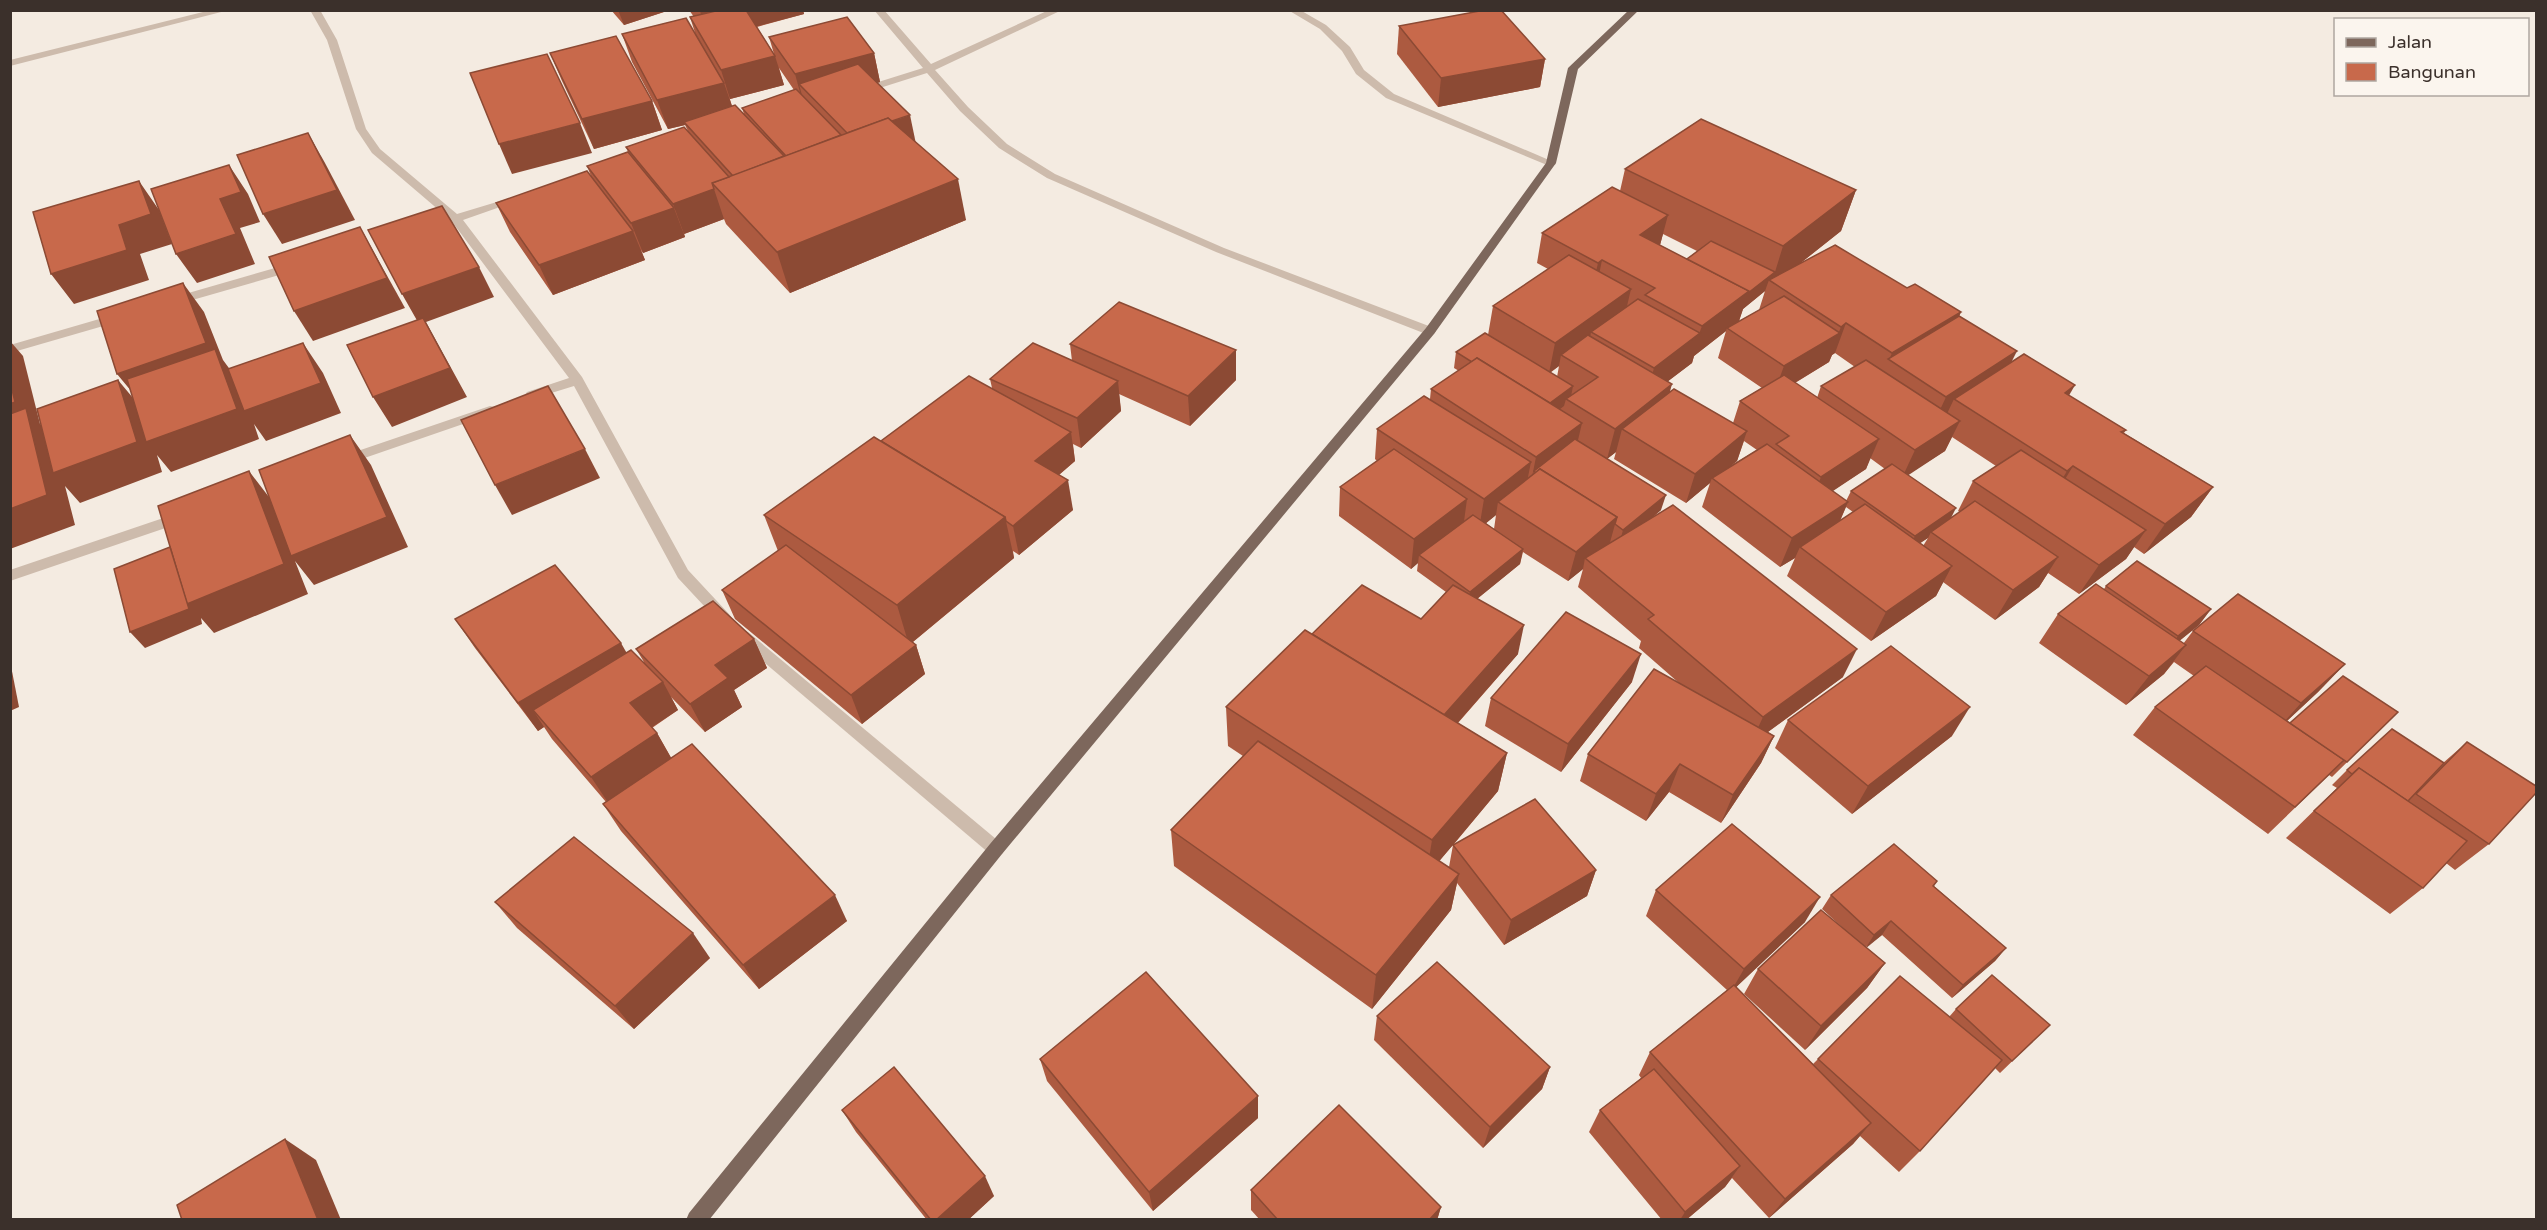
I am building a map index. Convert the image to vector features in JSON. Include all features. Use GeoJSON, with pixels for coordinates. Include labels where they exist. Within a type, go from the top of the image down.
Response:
{"type":"FeatureCollection","features":[{"type":"Feature","properties":{"kind":"main road"},"geometry":{"type":"LineString","coordinates":[[696,1220],[996,849],[1430,331],[1551,163],[1573,68],[1635,10]]}},
{"type":"Feature","properties":{"kind":"street"},"geometry":{"type":"LineString","coordinates":[[10,63],[225,10]]}},
{"type":"Feature","properties":{"kind":"street"},"geometry":{"type":"LineString","coordinates":[[315,10],[332,40],[361,129],[376,151],[456,219],[577,380],[683,574],[734,628],[996,849]]}},
{"type":"Feature","properties":{"kind":"street"},"geometry":{"type":"LineString","coordinates":[[878,10],[964,109],[1003,146],[1051,176],[1220,250],[1430,331]]}},
{"type":"Feature","properties":{"kind":"street"},"geometry":{"type":"LineString","coordinates":[[850,94],[929,69],[1059,10]]}},
{"type":"Feature","properties":{"kind":"street"},"geometry":{"type":"LineString","coordinates":[[1292,10],[1323,27],[1346,49],[1360,72],[1390,96],[1551,163]]}},
{"type":"Feature","properties":{"kind":"street"},"geometry":{"type":"LineString","coordinates":[[421,229],[534,194]]}},
{"type":"Feature","properties":{"kind":"street"},"geometry":{"type":"LineString","coordinates":[[159,306],[307,262]]}},
{"type":"Feature","properties":{"kind":"street"},"geometry":{"type":"LineString","coordinates":[[10,349],[136,312]]}},
{"type":"Feature","properties":{"kind":"street"},"geometry":{"type":"LineString","coordinates":[[520,399],[577,380]]}},
{"type":"Feature","properties":{"kind":"street"},"geometry":{"type":"LineString","coordinates":[[328,466],[498,407]]}},
{"type":"Feature","properties":{"kind":"street"},"geometry":{"type":"LineString","coordinates":[[10,576],[192,513]]}},
{"type":"Feature","properties":{"kind":"building"},"geometry":{"type":"Polygon","coordinates":[[[720,10],[746,10],[775,56],[721,70],[690,17],[720,10]]]}},
{"type":"Feature","properties":{"kind":"building"},"geometry":{"type":"Polygon","coordinates":[[[1485,10],[1501,10],[1545,59],[1441,78],[1399,26],[1485,10]]]}},
{"type":"Feature","properties":{"kind":"building"},"geometry":{"type":"Polygon","coordinates":[[[847,17],[874,53],[795,74],[769,37],[847,17]]]}},
{"type":"Feature","properties":{"kind":"building"},"geometry":{"type":"Polygon","coordinates":[[[686,18],[724,83],[657,100],[622,34],[686,18]]]}},
{"type":"Feature","properties":{"kind":"building"},"geometry":{"type":"Polygon","coordinates":[[[616,36],[652,101],[582,119],[550,53],[616,36]]]}},
{"type":"Feature","properties":{"kind":"building"},"geometry":{"type":"Polygon","coordinates":[[[547,54],[580,123],[499,144],[470,73],[547,54]]]}},
{"type":"Feature","properties":{"kind":"building"},"geometry":{"type":"Polygon","coordinates":[[[858,64],[910,115],[892,121],[888,118],[847,133],[799,84],[858,64]]]}},
{"type":"Feature","properties":{"kind":"building"},"geometry":{"type":"Polygon","coordinates":[[[796,89],[841,135],[786,156],[742,108],[796,89]]]}},
{"type":"Feature","properties":{"kind":"building"},"geometry":{"type":"Polygon","coordinates":[[[735,105],[784,156],[733,176],[684,122],[735,105]]]}},
{"type":"Feature","properties":{"kind":"building"},"geometry":{"type":"Polygon","coordinates":[[[888,118],[958,179],[777,252],[712,183],[888,118]]]}},
{"type":"Feature","properties":{"kind":"building"},"geometry":{"type":"Polygon","coordinates":[[[1701,119],[1856,190],[1783,246],[1625,169],[1701,119]]]}},
{"type":"Feature","properties":{"kind":"building"},"geometry":{"type":"Polygon","coordinates":[[[684,127],[729,177],[712,183],[714,189],[673,204],[626,147],[684,127]]]}},
{"type":"Feature","properties":{"kind":"building"},"geometry":{"type":"Polygon","coordinates":[[[308,133],[337,190],[263,214],[237,155],[308,133]]]}},
{"type":"Feature","properties":{"kind":"building"},"geometry":{"type":"Polygon","coordinates":[[[628,152],[674,208],[631,223],[587,166],[628,152]]]}},
{"type":"Feature","properties":{"kind":"building"},"geometry":{"type":"Polygon","coordinates":[[[229,165],[241,192],[220,199],[236,234],[176,254],[151,189],[229,165]]]}},
{"type":"Feature","properties":{"kind":"building"},"geometry":{"type":"Polygon","coordinates":[[[587,171],[633,231],[539,265],[496,203],[587,171]]]}},
{"type":"Feature","properties":{"kind":"building"},"geometry":{"type":"Polygon","coordinates":[[[139,181],[151,214],[119,225],[127,250],[51,274],[33,212],[139,181]]]}},
{"type":"Feature","properties":{"kind":"building"},"geometry":{"type":"Polygon","coordinates":[[[1612,187],[1668,215],[1640,235],[1749,291],[1702,326],[1645,295],[1655,288],[1602,260],[1598,263],[1542,233],[1612,187]]]}},
{"type":"Feature","properties":{"kind":"building"},"geometry":{"type":"Polygon","coordinates":[[[442,206],[479,267],[402,294],[368,230],[442,206]]]}},
{"type":"Feature","properties":{"kind":"building"},"geometry":{"type":"Polygon","coordinates":[[[360,227],[387,278],[294,311],[269,257],[360,227]]]}},
{"type":"Feature","properties":{"kind":"building"},"geometry":{"type":"Polygon","coordinates":[[[1711,241],[1775,272],[1748,293],[1749,291],[1687,259],[1711,241]]]}},
{"type":"Feature","properties":{"kind":"building"},"geometry":{"type":"Polygon","coordinates":[[[1835,245],[1907,288],[1915,284],[1961,312],[1892,353],[1846,323],[1841,327],[1769,280],[1835,245]]]}},
{"type":"Feature","properties":{"kind":"building"},"geometry":{"type":"Polygon","coordinates":[[[1569,255],[1631,289],[1555,343],[1493,306],[1569,255]]]}},
{"type":"Feature","properties":{"kind":"building"},"geometry":{"type":"Polygon","coordinates":[[[183,283],[206,343],[117,374],[97,311],[183,283]]]}},
{"type":"Feature","properties":{"kind":"building"},"geometry":{"type":"Polygon","coordinates":[[[1784,296],[1840,333],[1784,366],[1727,328],[1784,296]]]}},
{"type":"Feature","properties":{"kind":"building"},"geometry":{"type":"Polygon","coordinates":[[[1638,299],[1700,333],[1654,368],[1591,332],[1638,299]]]}},
{"type":"Feature","properties":{"kind":"building"},"geometry":{"type":"Polygon","coordinates":[[[1119,302],[1236,350],[1188,396],[1070,344],[1119,302]]]}},
{"type":"Feature","properties":{"kind":"building"},"geometry":{"type":"Polygon","coordinates":[[[1959,316],[2017,351],[1946,397],[1888,359],[1959,316]]]}},
{"type":"Feature","properties":{"kind":"building"},"geometry":{"type":"Polygon","coordinates":[[[423,318],[450,368],[373,397],[347,345],[423,318]]]}},
{"type":"Feature","properties":{"kind":"building"},"geometry":{"type":"Polygon","coordinates":[[[1485,333],[1573,386],[1550,403],[1477,358],[1472,362],[1456,352],[1485,333]]]}},
{"type":"Feature","properties":{"kind":"building"},"geometry":{"type":"Polygon","coordinates":[[[1588,335],[1672,384],[1615,429],[1566,399],[1598,377],[1561,355],[1588,335]]]}},
{"type":"Feature","properties":{"kind":"building"},"geometry":{"type":"Polygon","coordinates":[[[303,343],[321,383],[244,411],[228,369],[303,343]]]}},
{"type":"Feature","properties":{"kind":"building"},"geometry":{"type":"Polygon","coordinates":[[[1033,343],[1118,381],[1077,418],[990,379],[1033,343]]]}},
{"type":"Feature","properties":{"kind":"building"},"geometry":{"type":"Polygon","coordinates":[[[215,349],[237,409],[146,442],[127,379],[215,349]]]}},
{"type":"Feature","properties":{"kind":"building"},"geometry":{"type":"Polygon","coordinates":[[[2024,354],[2075,385],[2065,393],[2126,430],[2121,432],[2213,487],[2165,524],[2073,466],[2067,471],[1954,399],[2024,354]]]}},
{"type":"Feature","properties":{"kind":"building"},"geometry":{"type":"Polygon","coordinates":[[[1477,358],[1582,423],[1536,457],[1431,389],[1477,358]]]}},
{"type":"Feature","properties":{"kind":"building"},"geometry":{"type":"Polygon","coordinates":[[[1866,360],[1960,421],[1915,450],[1821,386],[1866,360]]]}},
{"type":"Feature","properties":{"kind":"building"},"geometry":{"type":"Polygon","coordinates":[[[1784,375],[1879,439],[1821,477],[1776,444],[1789,436],[1740,401],[1784,375]]]}},
{"type":"Feature","properties":{"kind":"building"},"geometry":{"type":"Polygon","coordinates":[[[969,376],[1071,432],[1035,461],[1068,480],[1013,526],[1006,521],[1005,517],[881,441],[969,376]]]}},
{"type":"Feature","properties":{"kind":"building"},"geometry":{"type":"Polygon","coordinates":[[[118,380],[137,442],[53,473],[37,409],[118,380]]]}},
{"type":"Feature","properties":{"kind":"building"},"geometry":{"type":"Polygon","coordinates":[[[10,381],[15,402],[10,404],[10,381]]]}},
{"type":"Feature","properties":{"kind":"building"},"geometry":{"type":"Polygon","coordinates":[[[548,386],[585,449],[495,485],[461,420],[548,386]]]}},
{"type":"Feature","properties":{"kind":"building"},"geometry":{"type":"Polygon","coordinates":[[[1674,389],[1747,431],[1695,474],[1622,429],[1674,389]]]}},
{"type":"Feature","properties":{"kind":"building"},"geometry":{"type":"Polygon","coordinates":[[[1424,396],[1531,462],[1484,499],[1377,429],[1424,396]]]}},
{"type":"Feature","properties":{"kind":"building"},"geometry":{"type":"Polygon","coordinates":[[[26,408],[47,495],[10,509],[10,414],[26,408]]]}},
{"type":"Feature","properties":{"kind":"building"},"geometry":{"type":"Polygon","coordinates":[[[350,435],[387,517],[291,556],[259,470],[350,435]]]}},
{"type":"Feature","properties":{"kind":"building"},"geometry":{"type":"Polygon","coordinates":[[[874,437],[1005,517],[897,605],[764,515],[874,437]]]}},
{"type":"Feature","properties":{"kind":"building"},"geometry":{"type":"Polygon","coordinates":[[[1575,439],[1666,495],[1623,530],[1615,524],[1617,517],[1540,469],[1536,473],[1534,471],[1575,439]]]}},
{"type":"Feature","properties":{"kind":"building"},"geometry":{"type":"Polygon","coordinates":[[[1767,444],[1848,502],[1792,538],[1712,478],[1767,444]]]}},
{"type":"Feature","properties":{"kind":"building"},"geometry":{"type":"Polygon","coordinates":[[[1394,449],[1467,499],[1414,539],[1340,487],[1394,449]]]}},
{"type":"Feature","properties":{"kind":"building"},"geometry":{"type":"Polygon","coordinates":[[[2021,450],[2146,530],[2099,565],[1973,481],[2021,450]]]}},
{"type":"Feature","properties":{"kind":"building"},"geometry":{"type":"Polygon","coordinates":[[[1892,464],[1956,508],[1915,536],[1851,491],[1892,464]]]}},
{"type":"Feature","properties":{"kind":"building"},"geometry":{"type":"Polygon","coordinates":[[[1540,469],[1617,517],[1576,552],[1498,502],[1540,469]]]}},
{"type":"Feature","properties":{"kind":"building"},"geometry":{"type":"Polygon","coordinates":[[[249,471],[284,564],[187,604],[158,506],[249,471]]]}},
{"type":"Feature","properties":{"kind":"building"},"geometry":{"type":"Polygon","coordinates":[[[1975,501],[2058,557],[2013,590],[1931,532],[1975,501]]]}},
{"type":"Feature","properties":{"kind":"building"},"geometry":{"type":"Polygon","coordinates":[[[1865,504],[1952,566],[1886,612],[1800,547],[1865,504]]]}},
{"type":"Feature","properties":{"kind":"building"},"geometry":{"type":"Polygon","coordinates":[[[1673,505],[1857,649],[1763,717],[1648,619],[1654,615],[1585,558],[1673,505]]]}},
{"type":"Feature","properties":{"kind":"building"},"geometry":{"type":"Polygon","coordinates":[[[1473,515],[1523,549],[1470,592],[1419,555],[1473,515]]]}},
{"type":"Feature","properties":{"kind":"building"},"geometry":{"type":"Polygon","coordinates":[[[786,545],[916,645],[851,695],[722,590],[786,545]]]}},
{"type":"Feature","properties":{"kind":"building"},"geometry":{"type":"Polygon","coordinates":[[[170,547],[189,609],[130,632],[114,569],[170,547]]]}},
{"type":"Feature","properties":{"kind":"building"},"geometry":{"type":"Polygon","coordinates":[[[2137,561],[2211,609],[2178,636],[2106,586],[2137,561]]]}},
{"type":"Feature","properties":{"kind":"building"},"geometry":{"type":"Polygon","coordinates":[[[555,565],[621,643],[518,703],[455,619],[555,565]]]}},
{"type":"Feature","properties":{"kind":"building"},"geometry":{"type":"Polygon","coordinates":[[[2096,584],[2186,645],[2149,676],[2058,614],[2096,584]]]}},
{"type":"Feature","properties":{"kind":"building"},"geometry":{"type":"Polygon","coordinates":[[[1362,585],[1421,619],[1453,585],[1524,625],[1444,715],[1312,634],[1362,585]]]}},
{"type":"Feature","properties":{"kind":"building"},"geometry":{"type":"Polygon","coordinates":[[[2238,594],[2345,664],[2301,703],[2193,631],[2238,594]]]}},
{"type":"Feature","properties":{"kind":"building"},"geometry":{"type":"Polygon","coordinates":[[[713,601],[754,639],[715,665],[728,678],[690,704],[636,649],[713,601]]]}},
{"type":"Feature","properties":{"kind":"building"},"geometry":{"type":"Polygon","coordinates":[[[1566,612],[1641,654],[1568,744],[1491,698],[1566,612]]]}},
{"type":"Feature","properties":{"kind":"building"},"geometry":{"type":"Polygon","coordinates":[[[1305,630],[1507,753],[1432,840],[1226,707],[1305,630]]]}},
{"type":"Feature","properties":{"kind":"building"},"geometry":{"type":"Polygon","coordinates":[[[1891,646],[1970,707],[1868,786],[1788,720],[1891,646]]]}},
{"type":"Feature","properties":{"kind":"building"},"geometry":{"type":"Polygon","coordinates":[[[631,650],[663,682],[630,703],[657,733],[591,777],[533,710],[631,650]]]}},
{"type":"Feature","properties":{"kind":"building"},"geometry":{"type":"Polygon","coordinates":[[[2206,666],[2344,760],[2295,807],[2155,707],[2206,666]]]}},
{"type":"Feature","properties":{"kind":"building"},"geometry":{"type":"Polygon","coordinates":[[[1654,669],[1774,736],[1733,795],[1680,764],[1656,794],[1588,754],[1654,669]]]}},
{"type":"Feature","properties":{"kind":"building"},"geometry":{"type":"Polygon","coordinates":[[[2343,676],[2398,712],[2347,762],[2290,723],[2343,676]]]}},
{"type":"Feature","properties":{"kind":"building"},"geometry":{"type":"Polygon","coordinates":[[[2392,729],[2444,763],[2408,801],[2359,768],[2352,774],[2347,770],[2392,729]]]}},
{"type":"Feature","properties":{"kind":"building"},"geometry":{"type":"Polygon","coordinates":[[[1258,741],[1459,874],[1376,975],[1171,830],[1258,741]]]}},
{"type":"Feature","properties":{"kind":"building"},"geometry":{"type":"Polygon","coordinates":[[[2467,742],[2536,786],[2536,793],[2489,844],[2416,794],[2467,742]]]}},
{"type":"Feature","properties":{"kind":"building"},"geometry":{"type":"Polygon","coordinates":[[[692,744],[835,895],[743,965],[603,804],[692,744]]]}},
{"type":"Feature","properties":{"kind":"building"},"geometry":{"type":"Polygon","coordinates":[[[2359,768],[2467,841],[2423,888],[2314,811],[2359,768]]]}},
{"type":"Feature","properties":{"kind":"building"},"geometry":{"type":"Polygon","coordinates":[[[1535,799],[1596,870],[1511,920],[1453,845],[1535,799]]]}},
{"type":"Feature","properties":{"kind":"building"},"geometry":{"type":"Polygon","coordinates":[[[1732,824],[1820,897],[1744,969],[1656,890],[1732,824]]]}},
{"type":"Feature","properties":{"kind":"building"},"geometry":{"type":"Polygon","coordinates":[[[574,837],[693,933],[615,1006],[495,902],[574,837]]]}},
{"type":"Feature","properties":{"kind":"building"},"geometry":{"type":"Polygon","coordinates":[[[1894,844],[1937,881],[1933,886],[2006,948],[1963,985],[1891,921],[1874,935],[1831,895],[1894,844]]]}},
{"type":"Feature","properties":{"kind":"building"},"geometry":{"type":"Polygon","coordinates":[[[1821,910],[1885,963],[1821,1026],[1758,969],[1821,910]]]}},
{"type":"Feature","properties":{"kind":"building"},"geometry":{"type":"Polygon","coordinates":[[[1437,962],[1550,1067],[1490,1127],[1377,1016],[1437,962]]]}},
{"type":"Feature","properties":{"kind":"building"},"geometry":{"type":"Polygon","coordinates":[[[1146,972],[1258,1096],[1149,1192],[1040,1059],[1146,972]]]}},
{"type":"Feature","properties":{"kind":"building"},"geometry":{"type":"Polygon","coordinates":[[[1992,975],[2050,1025],[2012,1061],[1956,1009],[1992,975]]]}},
{"type":"Feature","properties":{"kind":"building"},"geometry":{"type":"Polygon","coordinates":[[[1900,976],[2002,1060],[1920,1151],[1818,1059],[1900,976]]]}},
{"type":"Feature","properties":{"kind":"building"},"geometry":{"type":"Polygon","coordinates":[[[1734,985],[1871,1123],[1785,1199],[1650,1052],[1734,985]]]}},
{"type":"Feature","properties":{"kind":"building"},"geometry":{"type":"Polygon","coordinates":[[[894,1067],[985,1176],[936,1220],[931,1220],[842,1110],[894,1067]]]}},
{"type":"Feature","properties":{"kind":"building"},"geometry":{"type":"Polygon","coordinates":[[[1654,1069],[1740,1166],[1685,1212],[1600,1110],[1654,1069]]]}},
{"type":"Feature","properties":{"kind":"building"},"geometry":{"type":"Polygon","coordinates":[[[1339,1105],[1441,1207],[1429,1220],[1278,1220],[1251,1190],[1339,1105]]]}},
{"type":"Feature","properties":{"kind":"building"},"geometry":{"type":"Polygon","coordinates":[[[285,1139],[318,1220],[182,1220],[177,1205],[285,1139]]]}}]}
